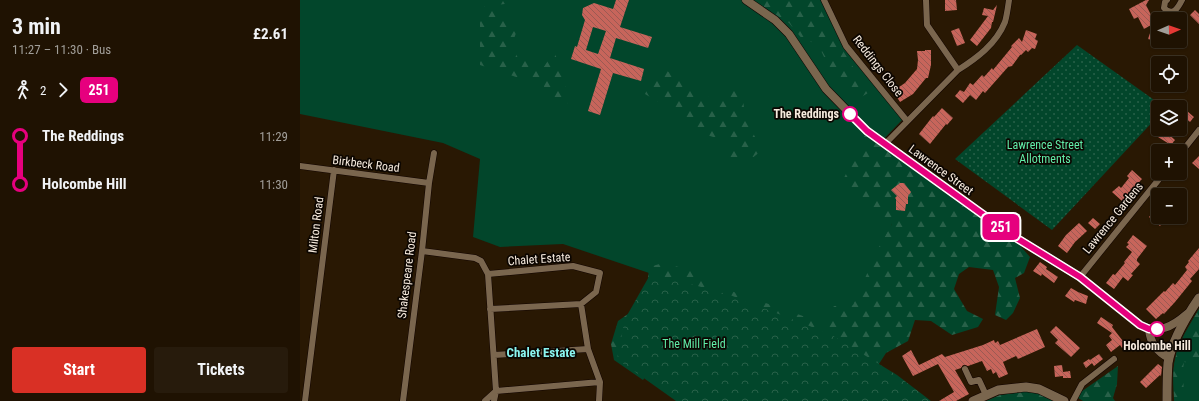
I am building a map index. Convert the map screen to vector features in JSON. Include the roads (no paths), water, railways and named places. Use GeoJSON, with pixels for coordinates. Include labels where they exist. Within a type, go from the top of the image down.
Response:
{"type":"FeatureCollection","features":[{"type":"Feature","properties":{"kind":"main road"},"geometry":{"type":"LineString","coordinates":[[1167,401],[1167,377],[1169,358],[1172,348],[1189,312],[1199,298]]}},
{"type":"Feature","properties":{"kind":"main road"},"geometry":{"type":"LineString","coordinates":[[973,401],[998,390],[1032,387],[1064,401]]}},
{"type":"Feature","properties":{"kind":"street","name":"Lawrence Street"},"geometry":{"type":"LineString","coordinates":[[746,0],[775,20],[789,34],[826,89],[867,131],[1010,234],[1080,277],[1140,325],[1149,329]]}},
{"type":"Feature","properties":{"kind":"street","name":"Reddings Close"},"geometry":{"type":"LineString","coordinates":[[824,0],[846,46],[908,121]]}},
{"type":"Feature","properties":{"kind":"street"},"geometry":{"type":"LineString","coordinates":[[926,0],[927,25],[958,70]]}},
{"type":"Feature","properties":{"kind":"street"},"geometry":{"type":"LineString","coordinates":[[885,144],[958,70],[978,58],[994,41],[1005,21],[1009,0]]}},
{"type":"Feature","properties":{"kind":"street"},"geometry":{"type":"LineString","coordinates":[[1167,0],[1164,2],[1164,8],[1169,12],[1177,9],[1182,0]]}},
{"type":"Feature","properties":{"kind":"street"},"geometry":{"type":"LineString","coordinates":[[1187,145],[1199,130]]}},
{"type":"Feature","properties":{"kind":"street","name":"Shakespeare Road"},"geometry":{"type":"LineString","coordinates":[[403,401],[429,183],[434,153]]}},
{"type":"Feature","properties":{"kind":"street","name":"Birkbeck Road"},"geometry":{"type":"LineString","coordinates":[[300,166],[429,183]]}},
{"type":"Feature","properties":{"kind":"street","name":"Milton Road"},"geometry":{"type":"LineString","coordinates":[[305,401],[334,170]]}},
{"type":"Feature","properties":{"kind":"street","name":"Lawrence Gardens"},"geometry":{"type":"LineString","coordinates":[[1080,277],[1158,180]]}},
{"type":"Feature","properties":{"kind":"street"},"geometry":{"type":"LineString","coordinates":[[422,251],[475,258],[481,261],[488,274],[496,391],[494,401]]}},
{"type":"Feature","properties":{"kind":"street","name":"Chalet Estate"},"geometry":{"type":"LineString","coordinates":[[488,274],[573,266],[600,273],[596,292],[581,304]]}},
{"type":"Feature","properties":{"kind":"street"},"geometry":{"type":"LineString","coordinates":[[490,309],[581,304],[588,349],[600,382],[599,401]]}},
{"type":"Feature","properties":{"kind":"street"},"geometry":{"type":"LineString","coordinates":[[1169,358],[1156,348],[1150,337],[1149,329],[1162,329],[1178,322],[1189,312]]}},
{"type":"Feature","properties":{"kind":"street"},"geometry":{"type":"LineString","coordinates":[[494,355],[588,349]]}},
{"type":"Feature","properties":{"kind":"street"},"geometry":{"type":"LineString","coordinates":[[1073,401],[1082,384],[1114,359]]}},
{"type":"Feature","properties":{"kind":"street"},"geometry":{"type":"LineString","coordinates":[[965,369],[971,382],[978,380],[986,396]]}},
{"type":"Feature","properties":{"kind":"street"},"geometry":{"type":"LineString","coordinates":[[485,401],[496,391],[600,382]]}},
{"type":"Feature","properties":{"kind":"place","name":"The Reddings"},"geometry":{"type":"Point","coordinates":[850,114]}},
{"type":"Feature","properties":{"kind":"place","name":"Holcombe Hill"},"geometry":{"type":"Point","coordinates":[1157,329]}},
{"type":"Feature","properties":{"kind":"district","name":"Chalet Estate"},"geometry":{"type":"Point","coordinates":[541,352]}},
{"type":"Feature","properties":{"kind":"park label","name":"Lawrence Street Allotments"},"geometry":{"type":"Point","coordinates":[1045,152]}},
{"type":"Feature","properties":{"kind":"park label","name":"The Mill Field"},"geometry":{"type":"Point","coordinates":[694,344]}}]}
